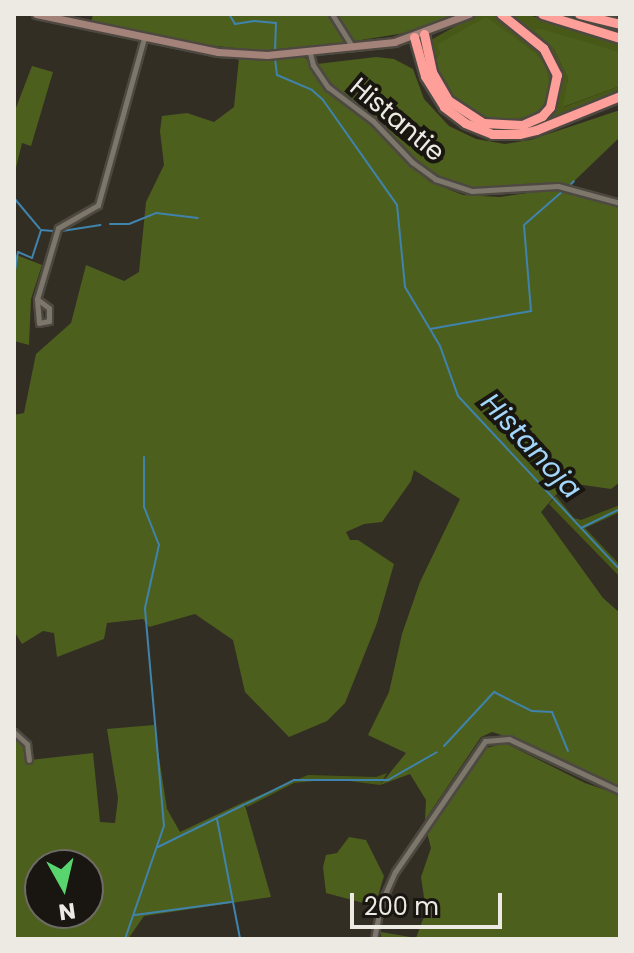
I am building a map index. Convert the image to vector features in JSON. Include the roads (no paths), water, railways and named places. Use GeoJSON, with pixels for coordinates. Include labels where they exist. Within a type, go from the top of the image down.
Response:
{"type":"FeatureCollection","features":[{"type":"Feature","properties":{"kind":"highway"},"geometry":{"type":"LineString","coordinates":[[419,36],[432,72],[448,100],[483,123],[522,125],[542,116],[550,107],[557,75],[543,48],[501,14]]}},
{"type":"Feature","properties":{"kind":"highway"},"geometry":{"type":"LineString","coordinates":[[542,14],[620,38]]}},
{"type":"Feature","properties":{"kind":"highway"},"geometry":{"type":"LineString","coordinates":[[579,14],[620,24]]}},
{"type":"Feature","properties":{"kind":"highway"},"geometry":{"type":"LineString","coordinates":[[419,36],[425,76],[444,107],[465,123],[492,134],[519,134],[536,130],[620,96]]}},
{"type":"Feature","properties":{"kind":"main road"},"geometry":{"type":"LineString","coordinates":[[36,14],[144,38],[244,54],[310,53],[353,48],[419,36],[468,15]]}},
{"type":"Feature","properties":{"kind":"street"},"geometry":{"type":"LineString","coordinates":[[332,14],[349,36],[353,48]]}},
{"type":"Feature","properties":{"kind":"street"},"geometry":{"type":"LineString","coordinates":[[37,299],[58,228],[98,205],[144,38]]}},
{"type":"Feature","properties":{"kind":"street","name":"Histantie"},"geometry":{"type":"LineString","coordinates":[[310,53],[313,65],[328,87],[380,127],[412,162],[435,179],[472,191],[558,186],[620,203]]}},
{"type":"Feature","properties":{"kind":"street"},"geometry":{"type":"LineString","coordinates":[[14,732],[27,744],[29,760]]}},
{"type":"Feature","properties":{"kind":"street"},"geometry":{"type":"LineString","coordinates":[[374,939],[381,903],[395,872],[485,741],[509,739],[620,791]]}},
{"type":"Feature","properties":{"kind":"waterway","name":"Histanoja"},"geometry":{"type":"LineString","coordinates":[[229,14],[235,24],[253,21],[276,23],[275,50]]}},
{"type":"Feature","properties":{"kind":"waterway","name":"Histanoja"},"geometry":{"type":"LineString","coordinates":[[275,59],[277,75],[312,90],[323,100],[397,205],[405,287],[440,346],[458,396],[620,570]]}},
{"type":"Feature","properties":{"kind":"waterway"},"geometry":{"type":"LineString","coordinates":[[571,184],[574,181]]}},
{"type":"Feature","properties":{"kind":"waterway"},"geometry":{"type":"LineString","coordinates":[[430,329],[531,311],[524,225],[563,191]]}},
{"type":"Feature","properties":{"kind":"waterway"},"geometry":{"type":"LineString","coordinates":[[14,198],[40,229]]}},
{"type":"Feature","properties":{"kind":"waterway"},"geometry":{"type":"LineString","coordinates":[[110,224],[129,224],[156,213],[198,218]]}},
{"type":"Feature","properties":{"kind":"waterway"},"geometry":{"type":"LineString","coordinates":[[62,231],[101,225]]}},
{"type":"Feature","properties":{"kind":"waterway"},"geometry":{"type":"LineString","coordinates":[[14,277],[18,252],[32,258],[41,230],[53,231]]}},
{"type":"Feature","properties":{"kind":"waterway"},"geometry":{"type":"LineString","coordinates":[[125,939],[164,826],[145,608],[159,545],[144,507],[144,457]]}},
{"type":"Feature","properties":{"kind":"waterway"},"geometry":{"type":"LineString","coordinates":[[581,528],[620,509]]}},
{"type":"Feature","properties":{"kind":"waterway"},"geometry":{"type":"LineString","coordinates":[[444,746],[494,692],[532,711],[552,712],[568,751]]}},
{"type":"Feature","properties":{"kind":"waterway"},"geometry":{"type":"LineString","coordinates":[[158,847],[294,780],[388,780],[437,752]]}},
{"type":"Feature","properties":{"kind":"waterway"},"geometry":{"type":"LineString","coordinates":[[217,819],[240,939]]}},
{"type":"Feature","properties":{"kind":"waterway"},"geometry":{"type":"LineString","coordinates":[[135,915],[231,902]]}}]}
